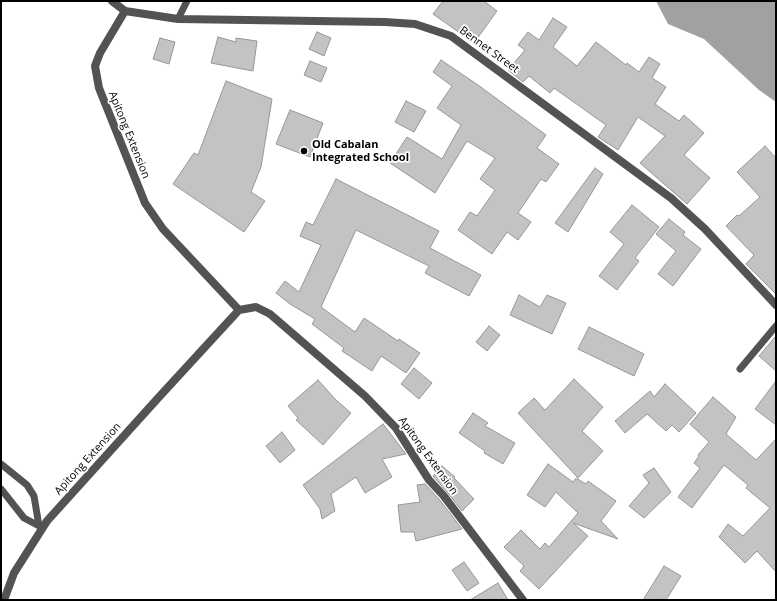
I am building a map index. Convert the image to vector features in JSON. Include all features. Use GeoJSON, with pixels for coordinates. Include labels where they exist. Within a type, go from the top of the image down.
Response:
{"type":"FeatureCollection","features":[{"type":"Feature","properties":{"kind":"street","name":"Bennet Street"},"geometry":{"type":"LineString","coordinates":[[112,1],[125,11],[178,19],[385,22],[415,24],[451,36],[671,198],[705,229],[776,305]]}},
{"type":"Feature","properties":{"kind":"street","name":"Apitong Extension"},"geometry":{"type":"LineString","coordinates":[[125,11],[100,53],[95,66],[99,88],[145,203],[163,229],[239,310]]}},
{"type":"Feature","properties":{"kind":"street","name":"Apitong Extension"},"geometry":{"type":"LineString","coordinates":[[4,600],[14,574],[41,527],[153,402],[239,310],[256,307],[270,314],[365,396],[396,428],[430,480],[523,600]]}},
{"type":"Feature","properties":{"kind":"lane"},"geometry":{"type":"LineString","coordinates":[[178,19],[187,1]]}},
{"type":"Feature","properties":{"kind":"lane"},"geometry":{"type":"LineString","coordinates":[[740,369],[776,326]]}},
{"type":"Feature","properties":{"kind":"lane"},"geometry":{"type":"LineString","coordinates":[[1,464],[28,485],[34,496],[41,527]]}},
{"type":"Feature","properties":{"kind":"lane"},"geometry":{"type":"LineString","coordinates":[[1,489],[24,518],[41,527]]}},
{"type":"Feature","properties":{"kind":"shaded area"},"geometry":{"type":"Polygon","coordinates":[[[656,1],[776,1],[776,102],[759,90],[704,39],[668,24],[656,1]]]}},
{"type":"Feature","properties":{"kind":"building"},"geometry":{"type":"Polygon","coordinates":[[[443,1],[484,1],[497,11],[474,43],[433,14],[443,1]]]}},
{"type":"Feature","properties":{"kind":"building"},"geometry":{"type":"Polygon","coordinates":[[[553,18],[567,27],[553,47],[577,66],[596,42],[626,65],[627,63],[639,72],[649,57],[660,64],[652,78],[666,87],[655,104],[679,121],[684,115],[704,133],[684,155],[710,178],[687,204],[640,163],[665,136],[638,117],[618,150],[598,137],[606,125],[554,88],[550,93],[529,76],[523,82],[508,70],[525,50],[518,45],[528,32],[539,40],[553,18]]]}},
{"type":"Feature","properties":{"kind":"building"},"geometry":{"type":"Polygon","coordinates":[[[317,32],[331,38],[324,56],[309,49],[317,32]]]}},
{"type":"Feature","properties":{"kind":"building"},"geometry":{"type":"Polygon","coordinates":[[[218,37],[236,42],[236,38],[257,41],[253,71],[211,63],[218,37]]]}},
{"type":"Feature","properties":{"kind":"building"},"geometry":{"type":"Polygon","coordinates":[[[160,38],[175,42],[169,64],[153,59],[160,38]]]}},
{"type":"Feature","properties":{"kind":"building"},"geometry":{"type":"Polygon","coordinates":[[[441,60],[546,135],[537,148],[559,164],[546,182],[541,179],[518,213],[531,222],[518,240],[507,232],[492,254],[458,230],[470,212],[477,216],[495,190],[480,179],[495,158],[467,141],[435,193],[390,163],[407,137],[442,159],[461,125],[437,108],[452,86],[433,72],[441,60]]]}},
{"type":"Feature","properties":{"kind":"building"},"geometry":{"type":"Polygon","coordinates":[[[310,61],[327,68],[321,82],[304,75],[310,61]]]}},
{"type":"Feature","properties":{"kind":"building"},"geometry":{"type":"Polygon","coordinates":[[[226,81],[272,99],[261,167],[251,192],[265,201],[244,232],[173,184],[194,153],[198,155],[226,81]]]}},
{"type":"Feature","properties":{"kind":"building"},"geometry":{"type":"Polygon","coordinates":[[[406,101],[426,111],[414,132],[395,122],[406,101]]]}},
{"type":"Feature","properties":{"kind":"building"},"geometry":{"type":"Polygon","coordinates":[[[290,110],[323,123],[310,157],[276,144],[290,110]]]}},
{"type":"Feature","properties":{"kind":"building"},"geometry":{"type":"Polygon","coordinates":[[[765,146],[776,158],[776,294],[746,264],[754,255],[726,226],[737,215],[739,216],[760,197],[737,172],[765,146]]]}},
{"type":"Feature","properties":{"kind":"building"},"geometry":{"type":"Polygon","coordinates":[[[595,168],[603,174],[568,232],[555,223],[595,168]]]}},
{"type":"Feature","properties":{"kind":"building"},"geometry":{"type":"Polygon","coordinates":[[[336,179],[439,231],[430,248],[481,275],[469,296],[425,273],[429,266],[356,230],[321,307],[355,332],[364,318],[398,341],[399,339],[420,353],[406,373],[381,356],[372,371],[342,351],[344,348],[312,324],[315,319],[290,304],[276,293],[285,281],[299,292],[321,245],[300,236],[306,222],[313,225],[336,179]]]}},
{"type":"Feature","properties":{"kind":"building"},"geometry":{"type":"Polygon","coordinates":[[[632,205],[659,227],[635,258],[639,261],[617,290],[599,276],[624,244],[610,232],[632,205]]]}},
{"type":"Feature","properties":{"kind":"building"},"geometry":{"type":"Polygon","coordinates":[[[669,219],[685,232],[683,235],[701,249],[673,286],[658,274],[676,251],[656,234],[669,219]]]}},
{"type":"Feature","properties":{"kind":"building"},"geometry":{"type":"Polygon","coordinates":[[[519,295],[540,307],[547,295],[566,303],[552,334],[510,315],[519,295]]]}},
{"type":"Feature","properties":{"kind":"building"},"geometry":{"type":"Polygon","coordinates":[[[489,326],[500,335],[487,351],[476,342],[489,326]]]}},
{"type":"Feature","properties":{"kind":"building"},"geometry":{"type":"Polygon","coordinates":[[[589,327],[644,354],[634,376],[578,349],[589,327]]]}},
{"type":"Feature","properties":{"kind":"building"},"geometry":{"type":"Polygon","coordinates":[[[776,336],[776,371],[759,356],[776,336]]]}},
{"type":"Feature","properties":{"kind":"building"},"geometry":{"type":"Polygon","coordinates":[[[414,368],[432,383],[419,399],[401,384],[414,368]]]}},
{"type":"Feature","properties":{"kind":"building"},"geometry":{"type":"Polygon","coordinates":[[[574,379],[603,407],[582,431],[603,451],[578,478],[518,413],[534,398],[545,410],[574,379]]]}},
{"type":"Feature","properties":{"kind":"building"},"geometry":{"type":"Polygon","coordinates":[[[318,380],[336,400],[351,413],[323,445],[296,420],[298,418],[288,406],[318,380]]]}},
{"type":"Feature","properties":{"kind":"building"},"geometry":{"type":"Polygon","coordinates":[[[776,381],[776,425],[755,409],[776,381]]]}},
{"type":"Feature","properties":{"kind":"building"},"geometry":{"type":"Polygon","coordinates":[[[665,384],[696,413],[679,432],[672,425],[666,431],[647,414],[625,433],[615,421],[650,391],[654,397],[665,384]]]}},
{"type":"Feature","properties":{"kind":"building"},"geometry":{"type":"Polygon","coordinates":[[[713,397],[736,417],[726,434],[756,460],[776,439],[776,572],[757,551],[745,563],[719,537],[728,524],[743,536],[770,508],[746,488],[748,485],[724,465],[692,508],[678,497],[700,468],[694,463],[699,456],[698,455],[709,442],[690,424],[713,397]]]}},
{"type":"Feature","properties":{"kind":"building"},"geometry":{"type":"Polygon","coordinates":[[[473,413],[488,423],[485,426],[515,443],[503,464],[484,453],[485,451],[459,433],[473,413]]]}},
{"type":"Feature","properties":{"kind":"building"},"geometry":{"type":"Polygon","coordinates":[[[383,424],[406,454],[382,459],[392,477],[365,493],[356,477],[331,494],[335,511],[322,519],[320,509],[303,485],[383,424]]]}},
{"type":"Feature","properties":{"kind":"building"},"geometry":{"type":"Polygon","coordinates":[[[282,432],[295,450],[280,463],[266,446],[282,432]]]}},
{"type":"Feature","properties":{"kind":"building"},"geometry":{"type":"Polygon","coordinates":[[[548,464],[573,482],[576,478],[586,484],[588,481],[616,501],[601,521],[618,539],[573,523],[588,536],[539,589],[520,571],[524,566],[504,547],[521,530],[540,549],[545,543],[549,547],[578,513],[556,492],[545,507],[527,495],[548,464]]]}},
{"type":"Feature","properties":{"kind":"building"},"geometry":{"type":"Polygon","coordinates":[[[442,466],[455,477],[454,478],[474,499],[462,511],[433,476],[442,466]]]}},
{"type":"Feature","properties":{"kind":"building"},"geometry":{"type":"Polygon","coordinates":[[[654,468],[671,492],[644,518],[629,506],[649,483],[643,475],[654,468]]]}},
{"type":"Feature","properties":{"kind":"building"},"geometry":{"type":"Polygon","coordinates":[[[425,484],[439,499],[462,529],[416,541],[414,532],[401,532],[398,505],[420,502],[417,485],[425,484]]]}},
{"type":"Feature","properties":{"kind":"building"},"geometry":{"type":"Polygon","coordinates":[[[464,562],[479,583],[467,591],[452,570],[464,562]]]}},
{"type":"Feature","properties":{"kind":"building"},"geometry":{"type":"Polygon","coordinates":[[[664,566],[681,576],[666,600],[643,600],[664,566]]]}},
{"type":"Feature","properties":{"kind":"building"},"geometry":{"type":"Polygon","coordinates":[[[498,583],[508,600],[470,600],[498,583]]]}},
{"type":"Feature","properties":{"kind":"place","name":"Old Cabalan Integrated School"},"geometry":{"type":"Point","coordinates":[304,151]}}]}
